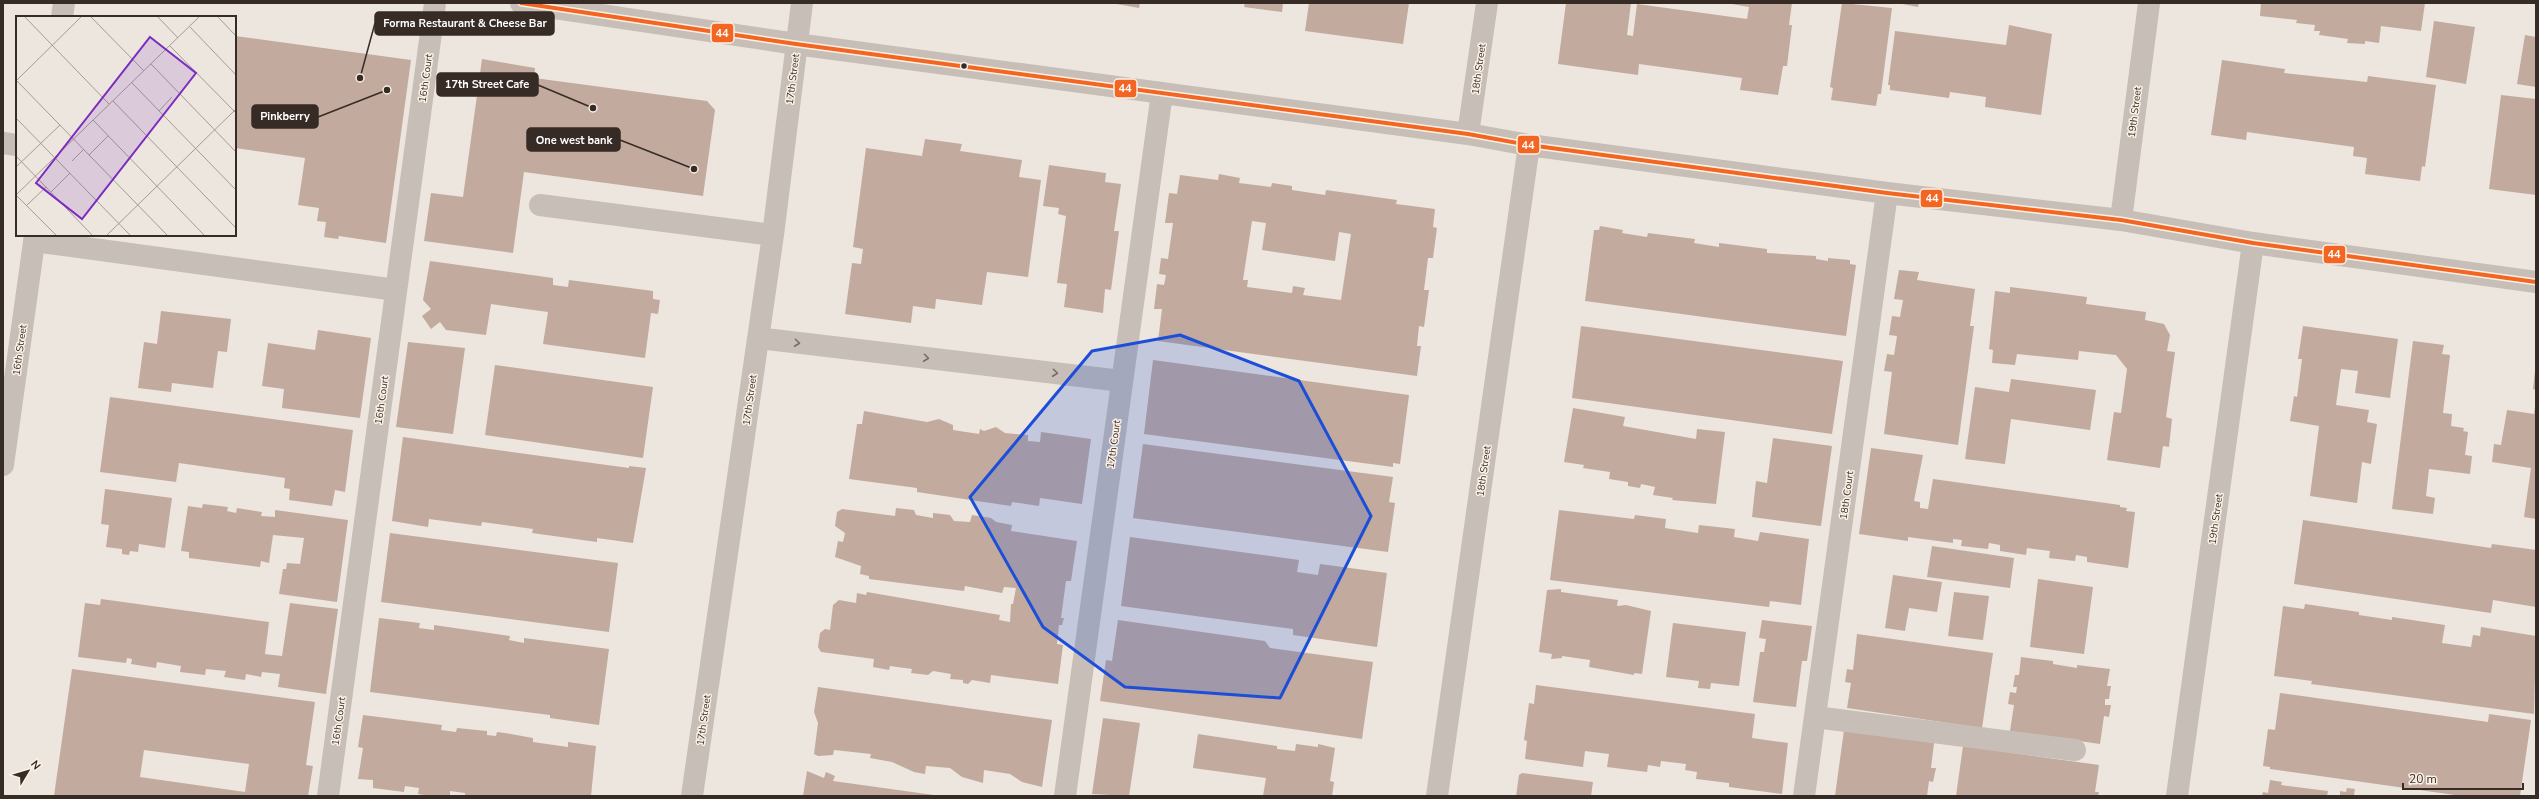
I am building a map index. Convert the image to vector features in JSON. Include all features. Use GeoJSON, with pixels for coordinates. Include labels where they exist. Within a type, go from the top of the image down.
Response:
{"type":"FeatureCollection","features":[{"type":"Feature","properties":{"kind":"street"},"geometry":{"type":"LineString","coordinates":[[62,16],[64,3]]}},
{"type":"Feature","properties":{"kind":"street","name":"16th Court"},"geometry":{"type":"LineString","coordinates":[[328,796],[435,3]]}},
{"type":"Feature","properties":{"kind":"street"},"geometry":{"type":"LineString","coordinates":[[521,3],[796,44],[1468,134],[1529,145],[1887,193],[2121,220],[2253,243],[2536,282]]}},
{"type":"Feature","properties":{"kind":"street","name":"17th Street"},"geometry":{"type":"LineString","coordinates":[[692,796],[773,235],[802,3]]}},
{"type":"Feature","properties":{"kind":"street","name":"18th Street"},"geometry":{"type":"LineString","coordinates":[[1468,134],[1486,3]]}},
{"type":"Feature","properties":{"kind":"street","name":"19th Street"},"geometry":{"type":"LineString","coordinates":[[2121,220],[2148,3]]}},
{"type":"Feature","properties":{"kind":"street","name":"17th Court"},"geometry":{"type":"LineString","coordinates":[[1065,796],[1162,93]]}},
{"type":"Feature","properties":{"kind":"street"},"geometry":{"type":"LineString","coordinates":[[3,143],[16,145]]}},
{"type":"Feature","properties":{"kind":"street","name":"18th Street"},"geometry":{"type":"LineString","coordinates":[[1437,796],[1529,145]]}},
{"type":"Feature","properties":{"kind":"street","name":"18th Court"},"geometry":{"type":"LineString","coordinates":[[1804,796],[1887,193]]}},
{"type":"Feature","properties":{"kind":"street"},"geometry":{"type":"LineString","coordinates":[[540,205],[773,235]]}},
{"type":"Feature","properties":{"kind":"street"},"geometry":{"type":"LineString","coordinates":[[35,238],[396,290]]}},
{"type":"Feature","properties":{"kind":"street","name":"16th Street"},"geometry":{"type":"LineString","coordinates":[[3,465],[35,238]]}},
{"type":"Feature","properties":{"kind":"street","name":"19th Street"},"geometry":{"type":"LineString","coordinates":[[2177,796],[2253,243]]}},
{"type":"Feature","properties":{"kind":"street"},"geometry":{"type":"LineString","coordinates":[[758,338],[1122,381]]}},
{"type":"Feature","properties":{"kind":"street"},"geometry":{"type":"LineString","coordinates":[[1815,717],[2075,750]]}},
{"type":"Feature","properties":{"kind":"highlighted area"},"geometry":{"type":"Polygon","coordinates":[[[1180,335],[1299,381],[1371,516],[1280,698],[1125,687],[1043,627],[970,497],[1092,351],[1180,335]]]}},
{"type":"Feature","properties":{"kind":"building"},"geometry":{"type":"Polygon","coordinates":[[[1111,3],[1140,3],[1139,8],[1111,3]]]}},
{"type":"Feature","properties":{"kind":"building"},"geometry":{"type":"Polygon","coordinates":[[[1245,3],[1283,3],[1282,12],[1244,7],[1245,3]]]}},
{"type":"Feature","properties":{"kind":"building"},"geometry":{"type":"Polygon","coordinates":[[[1309,3],[1409,3],[1403,44],[1305,31],[1309,3]]]}},
{"type":"Feature","properties":{"kind":"building"},"geometry":{"type":"Polygon","coordinates":[[[1566,3],[1631,3],[1627,35],[1633,36],[1637,4],[1747,19],[1749,7],[1726,3],[1792,3],[1789,25],[1792,25],[1787,66],[1783,66],[1778,95],[1740,90],[1742,78],[1639,64],[1638,75],[1558,64],[1566,3]]]}},
{"type":"Feature","properties":{"kind":"building"},"geometry":{"type":"Polygon","coordinates":[[[1842,3],[1892,8],[1881,94],[1878,94],[1876,106],[1831,100],[1833,88],[1830,87],[1842,3]]]}},
{"type":"Feature","properties":{"kind":"building"},"geometry":{"type":"Polygon","coordinates":[[[1897,3],[1919,3],[1918,7],[1897,3]]]}},
{"type":"Feature","properties":{"kind":"building"},"geometry":{"type":"Polygon","coordinates":[[[2261,3],[2425,3],[2421,31],[2381,26],[2379,43],[2365,41],[2365,44],[2347,43],[2348,39],[2319,35],[2320,31],[2314,31],[2315,25],[2296,23],[2297,20],[2260,16],[2261,3]]]}},
{"type":"Feature","properties":{"kind":"building"},"geometry":{"type":"Polygon","coordinates":[[[2434,21],[2475,27],[2466,84],[2426,77],[2434,21]]]}},
{"type":"Feature","properties":{"kind":"building"},"geometry":{"type":"Polygon","coordinates":[[[2009,25],[2052,34],[2041,115],[1985,107],[1986,97],[1950,92],[1949,98],[1890,90],[1890,85],[1888,85],[1895,31],[2006,45],[2009,25]]]}},
{"type":"Feature","properties":{"kind":"building"},"geometry":{"type":"Polygon","coordinates":[[[2525,35],[2536,37],[2536,87],[2517,84],[2525,35]]]}},
{"type":"Feature","properties":{"kind":"building"},"geometry":{"type":"Polygon","coordinates":[[[236,36],[411,60],[386,243],[339,236],[338,239],[324,237],[326,222],[317,221],[319,208],[298,205],[305,158],[236,148],[236,36]]]}},
{"type":"Feature","properties":{"kind":"building"},"geometry":{"type":"Polygon","coordinates":[[[482,59],[535,68],[534,78],[707,101],[715,110],[703,196],[524,172],[513,253],[424,241],[431,193],[463,197],[482,59]]]}},
{"type":"Feature","properties":{"kind":"building"},"geometry":{"type":"Polygon","coordinates":[[[2222,60],[2285,69],[2284,73],[2367,82],[2368,76],[2436,85],[2425,167],[2422,166],[2420,181],[2365,174],[2367,158],[2353,156],[2354,147],[2247,132],[2246,140],[2211,135],[2222,60]]]}},
{"type":"Feature","properties":{"kind":"building"},"geometry":{"type":"Polygon","coordinates":[[[2501,95],[2536,99],[2536,195],[2489,189],[2501,95]]]}},
{"type":"Feature","properties":{"kind":"building"},"geometry":{"type":"Polygon","coordinates":[[[925,139],[962,144],[960,151],[1022,160],[1019,177],[1041,180],[1028,277],[987,272],[982,305],[936,299],[935,309],[913,306],[911,323],[845,314],[852,263],[861,264],[863,249],[853,247],[866,148],[922,156],[925,139]]]}},
{"type":"Feature","properties":{"kind":"building"},"geometry":{"type":"Polygon","coordinates":[[[1049,165],[1106,173],[1105,182],[1121,184],[1114,231],[1119,231],[1111,290],[1105,289],[1103,313],[1064,307],[1067,284],[1057,283],[1066,216],[1058,214],[1059,208],[1043,206],[1049,165]]]}},
{"type":"Feature","properties":{"kind":"building"},"geometry":{"type":"Polygon","coordinates":[[[1219,174],[1240,178],[1239,183],[1271,187],[1272,183],[1292,186],[1292,190],[1325,195],[1326,190],[1397,200],[1396,204],[1435,209],[1433,227],[1437,228],[1433,258],[1428,258],[1424,290],[1429,290],[1424,327],[1419,326],[1417,346],[1421,346],[1417,376],[1158,341],[1162,309],[1154,309],[1157,284],[1164,285],[1166,275],[1159,274],[1161,258],[1168,259],[1173,223],[1165,223],[1169,193],[1177,194],[1180,175],[1218,180],[1219,174]],[[1252,221],[1243,280],[1248,280],[1247,287],[1292,293],[1293,286],[1305,288],[1303,295],[1341,300],[1351,234],[1339,232],[1335,261],[1262,250],[1266,223],[1252,221]]]}},
{"type":"Feature","properties":{"kind":"building"},"geometry":{"type":"Polygon","coordinates":[[[1600,226],[1623,230],[1622,233],[1647,237],[1648,233],[1695,239],[1694,243],[1719,247],[1719,243],[1767,249],[1767,253],[1816,256],[1816,259],[1828,261],[1828,258],[1850,260],[1850,264],[1856,265],[1846,336],[1585,301],[1594,230],[1599,230],[1600,226]]]}},
{"type":"Feature","properties":{"kind":"building"},"geometry":{"type":"Polygon","coordinates":[[[430,261],[553,278],[553,285],[568,287],[569,280],[653,291],[653,299],[660,300],[658,314],[651,313],[645,358],[543,344],[548,312],[491,304],[486,335],[446,330],[440,322],[431,329],[422,316],[431,309],[423,300],[430,261]]]}},
{"type":"Feature","properties":{"kind":"building"},"geometry":{"type":"Polygon","coordinates":[[[1899,270],[1919,272],[1917,280],[1975,289],[1970,326],[1974,326],[1958,445],[1884,434],[1892,372],[1884,371],[1887,354],[1894,355],[1897,336],[1889,335],[1892,316],[1900,317],[1903,300],[1894,299],[1899,270]]]}},
{"type":"Feature","properties":{"kind":"building"},"geometry":{"type":"Polygon","coordinates":[[[2010,287],[2087,297],[2086,304],[2146,312],[2145,320],[2164,324],[2170,335],[2167,351],[2175,352],[2166,417],[2172,419],[2169,447],[2163,446],[2160,468],[2107,460],[2114,412],[2121,413],[2127,369],[2116,355],[2079,351],[2078,360],[2017,354],[2015,365],[1992,363],[1993,350],[1989,349],[1995,291],[2010,293],[2010,287]]]}},
{"type":"Feature","properties":{"kind":"building"},"geometry":{"type":"Polygon","coordinates":[[[161,311],[231,319],[227,352],[218,351],[213,388],[172,383],[171,392],[138,388],[144,342],[157,344],[161,311]]]}},
{"type":"Feature","properties":{"kind":"building"},"geometry":{"type":"Polygon","coordinates":[[[1581,326],[1843,361],[1832,434],[1572,398],[1581,326]]]}},
{"type":"Feature","properties":{"kind":"building"},"geometry":{"type":"Polygon","coordinates":[[[2303,326],[2398,339],[2390,398],[2355,393],[2358,371],[2341,369],[2336,405],[2369,410],[2367,422],[2377,424],[2371,464],[2362,462],[2357,503],[2310,496],[2319,426],[2290,421],[2294,396],[2297,397],[2302,359],[2298,359],[2303,326]]]}},
{"type":"Feature","properties":{"kind":"building"},"geometry":{"type":"Polygon","coordinates":[[[318,330],[371,338],[360,418],[282,408],[284,389],[262,386],[268,343],[315,350],[318,330]]]}},
{"type":"Feature","properties":{"kind":"building"},"geometry":{"type":"Polygon","coordinates":[[[2413,341],[2444,345],[2442,354],[2450,355],[2443,413],[2452,414],[2451,426],[2464,428],[2463,431],[2468,432],[2465,455],[2472,456],[2470,474],[2429,469],[2426,496],[2435,498],[2433,514],[2392,509],[2413,341]]]}},
{"type":"Feature","properties":{"kind":"building"},"geometry":{"type":"Polygon","coordinates":[[[408,342],[465,348],[453,434],[396,427],[408,342]]]}},
{"type":"Feature","properties":{"kind":"building"},"geometry":{"type":"Polygon","coordinates":[[[1153,360],[1409,395],[1400,464],[1393,463],[1393,467],[1144,434],[1153,360]]]}},
{"type":"Feature","properties":{"kind":"building"},"geometry":{"type":"Polygon","coordinates":[[[495,365],[653,387],[643,458],[485,435],[495,365]]]}},
{"type":"Feature","properties":{"kind":"building"},"geometry":{"type":"Polygon","coordinates":[[[2535,371],[2536,372],[2536,390],[2533,389],[2535,371]]]}},
{"type":"Feature","properties":{"kind":"building"},"geometry":{"type":"Polygon","coordinates":[[[2011,379],[2096,390],[2090,430],[2011,419],[2005,464],[1965,459],[1975,387],[2009,392],[2011,379]]]}},
{"type":"Feature","properties":{"kind":"building"},"geometry":{"type":"Polygon","coordinates":[[[110,397],[353,430],[345,492],[335,490],[332,506],[289,500],[290,489],[284,488],[285,478],[179,463],[176,482],[100,472],[110,397]]]}},
{"type":"Feature","properties":{"kind":"building"},"geometry":{"type":"Polygon","coordinates":[[[2535,407],[2536,519],[2524,517],[2531,468],[2492,462],[2494,444],[2501,445],[2507,410],[2534,414],[2535,407]]]}},
{"type":"Feature","properties":{"kind":"building"},"geometry":{"type":"Polygon","coordinates":[[[1573,408],[1625,417],[1623,426],[1696,439],[1697,429],[1725,432],[1716,504],[1672,500],[1673,498],[1653,495],[1655,487],[1641,484],[1640,488],[1628,486],[1628,482],[1609,479],[1610,472],[1583,468],[1584,465],[1564,462],[1573,408]]]}},
{"type":"Feature","properties":{"kind":"building"},"geometry":{"type":"Polygon","coordinates":[[[864,411],[927,422],[939,419],[953,425],[953,430],[979,434],[980,429],[984,431],[996,427],[1005,433],[1028,435],[1028,441],[1040,442],[1041,432],[1091,439],[1082,504],[1040,498],[1039,506],[1012,502],[1011,506],[917,492],[917,488],[849,479],[857,424],[862,424],[864,411]]]}},
{"type":"Feature","properties":{"kind":"building"},"geometry":{"type":"Polygon","coordinates":[[[403,437],[629,468],[629,466],[646,468],[633,543],[597,538],[597,542],[532,533],[533,529],[482,522],[481,526],[429,519],[428,527],[392,521],[403,437]]]}},
{"type":"Feature","properties":{"kind":"building"},"geometry":{"type":"Polygon","coordinates":[[[1773,438],[1832,446],[1821,526],[1752,517],[1756,481],[1767,483],[1773,438]]]}},
{"type":"Feature","properties":{"kind":"building"},"geometry":{"type":"Polygon","coordinates":[[[1143,444],[1393,477],[1389,502],[1395,503],[1388,552],[1133,518],[1143,444]]]}},
{"type":"Feature","properties":{"kind":"building"},"geometry":{"type":"Polygon","coordinates":[[[1871,448],[1923,455],[1914,501],[1920,502],[1920,508],[1928,509],[1933,479],[2120,505],[2120,507],[2127,508],[2126,511],[2135,512],[2128,568],[2087,562],[2087,557],[2076,555],[2075,561],[2049,558],[2050,551],[2027,548],[2026,555],[2000,551],[2000,545],[1989,543],[1988,549],[1961,546],[1962,540],[1953,539],[1953,543],[1908,537],[1908,541],[1859,534],[1871,448]]]}},
{"type":"Feature","properties":{"kind":"building"},"geometry":{"type":"Polygon","coordinates":[[[105,489],[172,498],[165,548],[139,544],[138,552],[130,551],[129,555],[122,554],[122,549],[106,547],[109,525],[101,524],[105,489]]]}},
{"type":"Feature","properties":{"kind":"building"},"geometry":{"type":"Polygon","coordinates":[[[203,504],[228,507],[227,511],[236,513],[237,508],[262,512],[261,516],[275,517],[275,510],[348,520],[337,602],[279,594],[283,569],[286,569],[287,563],[300,564],[304,538],[273,535],[269,563],[261,561],[260,567],[189,558],[189,552],[181,551],[188,506],[202,508],[203,504]]]}},
{"type":"Feature","properties":{"kind":"building"},"geometry":{"type":"Polygon","coordinates":[[[896,508],[914,510],[916,515],[933,518],[933,513],[950,515],[954,521],[970,522],[972,515],[991,518],[996,522],[1012,525],[1011,531],[1077,541],[1071,581],[1066,581],[1061,618],[1064,618],[1062,625],[1059,625],[1057,644],[1063,645],[1058,684],[991,675],[990,683],[972,680],[968,684],[963,683],[963,680],[950,679],[951,674],[933,671],[928,675],[911,673],[912,669],[890,666],[889,670],[873,667],[874,659],[821,652],[818,647],[820,633],[825,629],[830,630],[833,605],[839,600],[856,603],[857,593],[866,595],[867,592],[1000,615],[999,620],[1010,622],[1011,604],[1013,604],[1016,588],[1004,587],[1002,593],[965,586],[964,591],[869,579],[869,576],[860,574],[861,566],[835,557],[838,541],[843,542],[845,533],[835,526],[837,512],[842,509],[895,516],[896,508]]]}},
{"type":"Feature","properties":{"kind":"building"},"geometry":{"type":"Polygon","coordinates":[[[1559,510],[1634,519],[1635,515],[1666,519],[1665,528],[1698,533],[1699,525],[1735,529],[1734,537],[1758,541],[1760,532],[1809,539],[1801,605],[1770,601],[1769,607],[1550,580],[1559,510]]]}},
{"type":"Feature","properties":{"kind":"building"},"geometry":{"type":"Polygon","coordinates":[[[2303,520],[2491,548],[2492,544],[2536,550],[2536,607],[2493,600],[2491,613],[2294,584],[2303,520]]]}},
{"type":"Feature","properties":{"kind":"building"},"geometry":{"type":"Polygon","coordinates":[[[390,533],[618,563],[609,632],[381,602],[390,533]]]}},
{"type":"Feature","properties":{"kind":"building"},"geometry":{"type":"Polygon","coordinates":[[[1130,537],[1299,560],[1297,572],[1318,575],[1320,564],[1387,573],[1377,647],[1293,635],[1293,629],[1121,606],[1130,537]]]}},
{"type":"Feature","properties":{"kind":"building"},"geometry":{"type":"Polygon","coordinates":[[[1932,546],[2014,558],[2010,588],[1927,577],[1932,546]]]}},
{"type":"Feature","properties":{"kind":"building"},"geometry":{"type":"Polygon","coordinates":[[[1893,575],[1942,582],[1937,612],[1909,608],[1905,631],[1885,628],[1893,575]]]}},
{"type":"Feature","properties":{"kind":"building"},"geometry":{"type":"Polygon","coordinates":[[[2038,579],[2093,587],[2084,654],[2030,647],[2038,579]]]}},
{"type":"Feature","properties":{"kind":"building"},"geometry":{"type":"Polygon","coordinates":[[[1561,589],[1561,592],[1618,600],[1617,606],[1626,605],[1651,611],[1642,674],[1634,673],[1634,675],[1589,667],[1590,660],[1562,656],[1562,658],[1551,659],[1552,654],[1539,652],[1547,590],[1561,589]]]}},
{"type":"Feature","properties":{"kind":"building"},"geometry":{"type":"Polygon","coordinates":[[[1954,592],[1989,596],[1983,640],[1948,636],[1954,592]]]}},
{"type":"Feature","properties":{"kind":"building"},"geometry":{"type":"Polygon","coordinates":[[[101,599],[269,622],[265,654],[282,656],[290,603],[338,609],[326,694],[278,687],[280,674],[262,672],[261,677],[246,674],[245,680],[224,677],[226,671],[206,669],[205,675],[180,672],[181,666],[157,662],[156,668],[131,664],[132,659],[127,658],[126,663],[78,657],[85,603],[100,605],[101,599]]]}},
{"type":"Feature","properties":{"kind":"building"},"geometry":{"type":"Polygon","coordinates":[[[2305,604],[2359,612],[2359,615],[2392,620],[2392,617],[2445,625],[2442,643],[2471,647],[2473,635],[2480,636],[2481,627],[2536,636],[2534,714],[2311,684],[2312,681],[2274,676],[2283,606],[2304,609],[2305,604]]]}},
{"type":"Feature","properties":{"kind":"building"},"geometry":{"type":"Polygon","coordinates":[[[379,618],[420,623],[419,628],[434,630],[434,625],[510,636],[509,640],[524,643],[524,638],[609,649],[599,725],[550,718],[550,715],[370,692],[379,618]]]}},
{"type":"Feature","properties":{"kind":"building"},"geometry":{"type":"Polygon","coordinates":[[[1118,620],[1265,641],[1270,648],[1373,662],[1362,739],[1100,701],[1106,660],[1112,661],[1118,620]]]}},
{"type":"Feature","properties":{"kind":"building"},"geometry":{"type":"Polygon","coordinates":[[[1762,620],[1812,626],[1807,661],[1802,661],[1796,707],[1753,702],[1760,652],[1764,652],[1766,639],[1759,638],[1762,620]]]}},
{"type":"Feature","properties":{"kind":"building"},"geometry":{"type":"Polygon","coordinates":[[[1673,623],[1746,632],[1739,686],[1711,683],[1710,689],[1698,688],[1699,681],[1666,677],[1673,623]]]}},
{"type":"Feature","properties":{"kind":"building"},"geometry":{"type":"Polygon","coordinates":[[[1857,634],[1993,653],[1982,728],[1847,708],[1851,683],[1845,682],[1847,669],[1853,670],[1857,634]]]}},
{"type":"Feature","properties":{"kind":"building"},"geometry":{"type":"Polygon","coordinates":[[[2021,657],[2053,661],[2053,664],[2077,668],[2077,665],[2110,669],[2107,686],[2111,686],[2109,699],[2105,699],[2105,705],[2111,705],[2109,717],[2104,716],[2100,744],[2010,731],[2014,705],[2008,704],[2010,692],[2016,693],[2017,687],[2013,687],[2015,675],[2019,675],[2021,657]]]}},
{"type":"Feature","properties":{"kind":"building"},"geometry":{"type":"Polygon","coordinates":[[[72,669],[315,702],[306,765],[313,766],[308,796],[54,796],[72,669]],[[144,750],[140,777],[245,792],[249,764],[144,750]]]}},
{"type":"Feature","properties":{"kind":"building"},"geometry":{"type":"Polygon","coordinates":[[[1536,685],[1755,714],[1752,738],[1788,743],[1782,794],[1729,787],[1729,783],[1696,779],[1697,772],[1685,770],[1686,764],[1661,761],[1660,767],[1648,765],[1647,772],[1607,767],[1609,754],[1585,751],[1583,767],[1525,759],[1527,741],[1524,740],[1529,703],[1534,704],[1536,685]]]}},
{"type":"Feature","properties":{"kind":"building"},"geometry":{"type":"Polygon","coordinates":[[[818,687],[1052,720],[1042,787],[1022,782],[1010,774],[984,770],[983,783],[962,777],[950,768],[926,766],[925,774],[914,772],[892,762],[870,758],[871,754],[834,750],[833,755],[818,756],[814,754],[818,723],[814,712],[818,687]]]}},
{"type":"Feature","properties":{"kind":"building"},"geometry":{"type":"Polygon","coordinates":[[[2280,693],[2488,722],[2489,714],[2531,720],[2520,796],[2462,796],[2270,769],[2270,767],[2263,766],[2268,729],[2275,730],[2280,693]]]}},
{"type":"Feature","properties":{"kind":"building"},"geometry":{"type":"Polygon","coordinates":[[[363,715],[442,725],[441,730],[456,732],[457,728],[487,731],[487,735],[496,736],[497,732],[505,733],[533,738],[533,742],[568,747],[568,742],[596,746],[591,796],[465,796],[465,793],[450,791],[450,796],[431,796],[418,794],[419,788],[405,786],[404,792],[373,788],[373,780],[358,779],[363,748],[358,747],[363,715]]]}},
{"type":"Feature","properties":{"kind":"building"},"geometry":{"type":"Polygon","coordinates":[[[1103,718],[1140,723],[1129,796],[1092,794],[1103,718]]]}},
{"type":"Feature","properties":{"kind":"building"},"geometry":{"type":"Polygon","coordinates":[[[1844,730],[1934,743],[1931,768],[1936,768],[1933,782],[1929,781],[1927,796],[1835,796],[1844,730]]]}},
{"type":"Feature","properties":{"kind":"building"},"geometry":{"type":"Polygon","coordinates":[[[1198,734],[1277,746],[1277,749],[1295,751],[1296,744],[1318,747],[1318,744],[1335,748],[1330,781],[1334,782],[1332,796],[1263,796],[1266,778],[1193,768],[1198,734]]]}},
{"type":"Feature","properties":{"kind":"building"},"geometry":{"type":"Polygon","coordinates":[[[1963,746],[2099,765],[2095,792],[2099,792],[2098,796],[1956,796],[1963,746]]]}},
{"type":"Feature","properties":{"kind":"building"},"geometry":{"type":"Polygon","coordinates":[[[807,771],[824,778],[826,772],[835,776],[833,781],[941,796],[803,796],[807,771]]]}},
{"type":"Feature","properties":{"kind":"building"},"geometry":{"type":"Polygon","coordinates":[[[1522,773],[1593,782],[1591,796],[1516,796],[1519,775],[1522,773]]]}},
{"type":"Feature","properties":{"kind":"building"},"geometry":{"type":"Polygon","coordinates":[[[2270,780],[2282,782],[2281,785],[2328,791],[2327,796],[2262,796],[2263,792],[2268,793],[2270,780]]]}},
{"type":"Feature","properties":{"kind":"building"},"geometry":{"type":"Polygon","coordinates":[[[2347,788],[2355,789],[2354,795],[2358,796],[2337,796],[2340,795],[2340,791],[2346,792],[2347,788]]]}},
{"type":"Feature","properties":{"kind":"transit line","name":"44"},"geometry":{"type":"LineString","coordinates":[[521,3],[796,44],[1468,134],[1529,145],[1887,193],[2121,220],[2253,243],[2536,282]]}},
{"type":"Feature","properties":{"kind":"place","name":"Forma Restaurant & Cheese Bar"},"geometry":{"type":"Point","coordinates":[360,78]}},
{"type":"Feature","properties":{"kind":"place","name":"Pinkberry"},"geometry":{"type":"Point","coordinates":[387,90]}},
{"type":"Feature","properties":{"kind":"place","name":"17th Street Cafe"},"geometry":{"type":"Point","coordinates":[593,108]}},
{"type":"Feature","properties":{"kind":"place","name":"One west bank"},"geometry":{"type":"Point","coordinates":[694,169]}}]}
